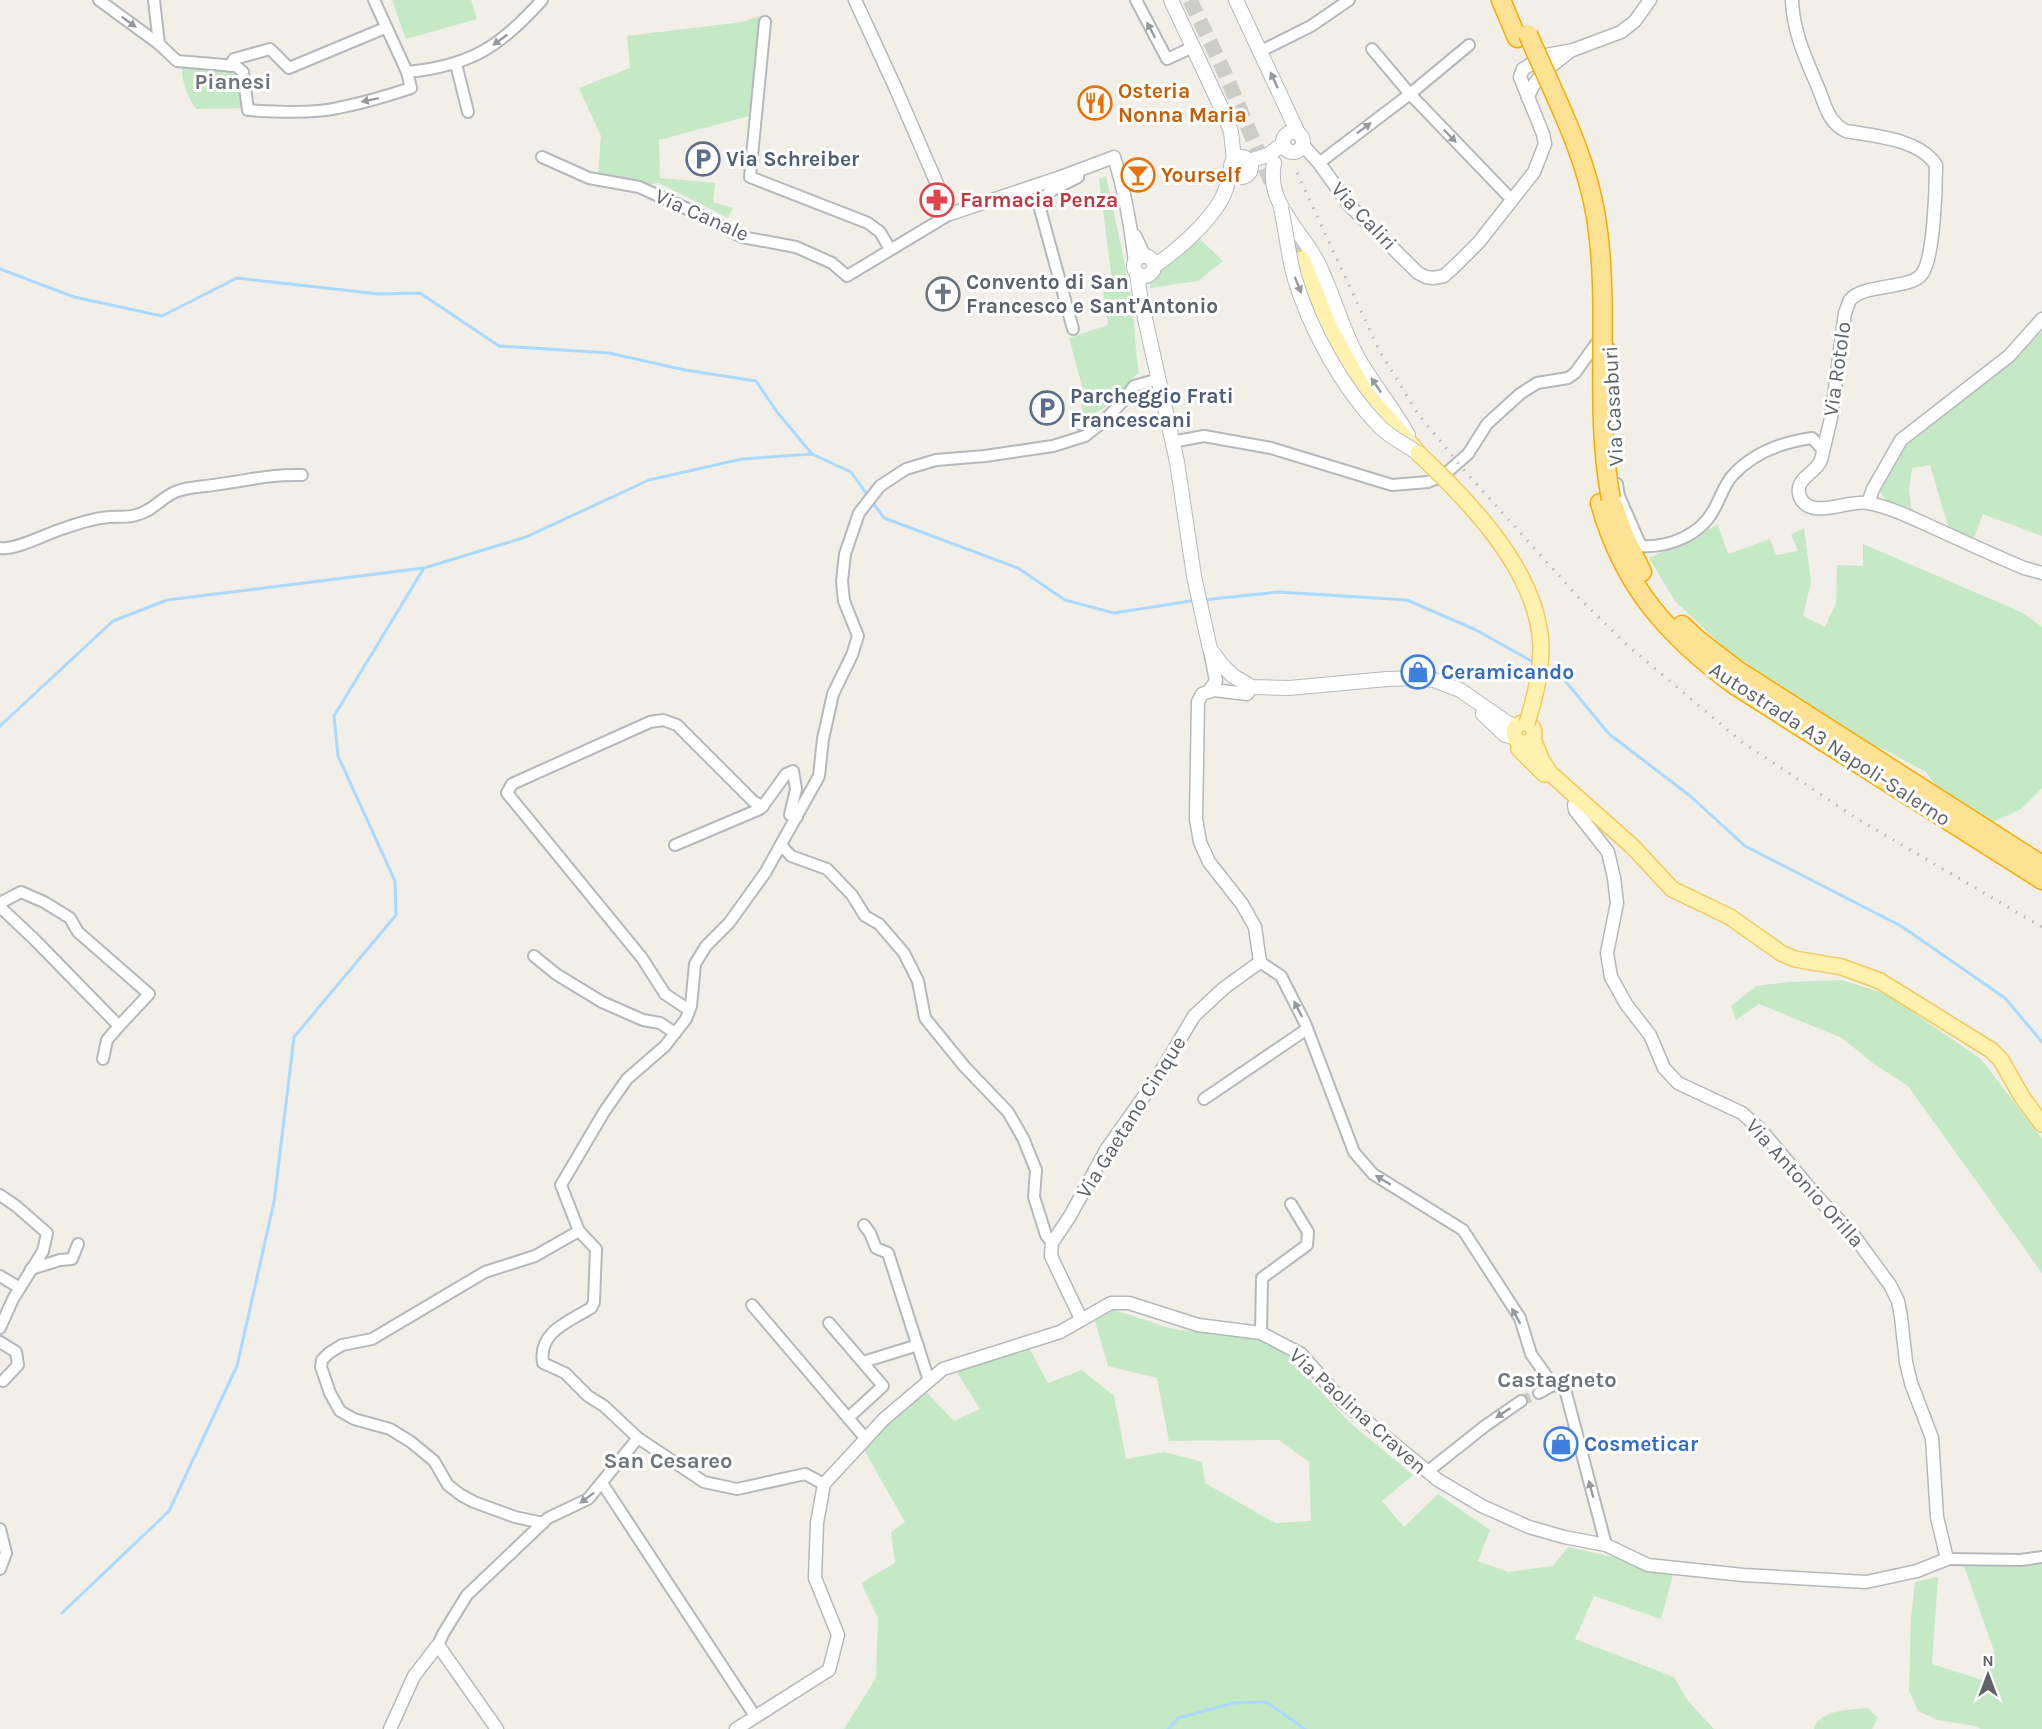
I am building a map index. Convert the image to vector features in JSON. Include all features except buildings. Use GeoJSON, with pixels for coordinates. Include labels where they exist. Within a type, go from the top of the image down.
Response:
{"type":"FeatureCollection","features":[{"type":"Feature","properties":{"kind":"highway","name":"Autostrada A3 Napoli-Salerno"},"geometry":{"type":"LineString","coordinates":[[1500,0],[1522,36],[1582,164],[1590,188],[1596,216],[1601,286],[1605,501],[1612,541],[1637,588],[1654,612],[1692,652],[1736,686],[2042,880]]}},
{"type":"Feature","properties":{"kind":"highway","name":"Autostrada A3 Napoli-Salerno"},"geometry":{"type":"LineString","coordinates":[[1514,0],[1522,36]]}},
{"type":"Feature","properties":{"kind":"highway","name":"Autostrada A3 Napoli-Salerno"},"geometry":{"type":"LineString","coordinates":[[1605,501],[1647,580],[1678,621],[1697,639],[1737,670],[2042,865]]}},
{"type":"Feature","properties":{"kind":"main road"},"geometry":{"type":"LineString","coordinates":[[1171,0],[1226,118],[1240,169],[1274,189]]}},
{"type":"Feature","properties":{"kind":"main road"},"geometry":{"type":"LineString","coordinates":[[1236,0],[1261,51],[1294,143]]}},
{"type":"Feature","properties":{"kind":"main road"},"geometry":{"type":"LineString","coordinates":[[1240,169],[1274,163],[1294,143]]}},
{"type":"Feature","properties":{"kind":"main road"},"geometry":{"type":"LineString","coordinates":[[1294,143],[1240,169],[1212,212],[1170,254],[1145,266],[1140,296],[1176,456],[1194,576],[1210,649],[1233,676],[1252,687],[1289,688],[1419,678],[1434,680],[1460,690],[1522,734],[1551,774],[1634,847],[1672,889],[1730,917],[1788,956],[1842,967],[1880,981],[1991,1050],[2001,1060],[2022,1097],[2042,1124]]}},
{"type":"Feature","properties":{"kind":"main road"},"geometry":{"type":"LineString","coordinates":[[1274,163],[1274,189],[1281,208],[1294,275],[1330,360],[1353,395],[1381,428],[1418,453]]}},
{"type":"Feature","properties":{"kind":"main road"},"geometry":{"type":"LineString","coordinates":[[1281,208],[1317,260],[1358,357],[1418,453]]}},
{"type":"Feature","properties":{"kind":"main road"},"geometry":{"type":"LineString","coordinates":[[1302,259],[1329,326],[1365,392],[1489,529],[1506,553],[1532,599],[1541,644],[1541,662],[1538,685],[1522,734]]}},
{"type":"Feature","properties":{"kind":"street"},"geometry":{"type":"LineString","coordinates":[[99,0],[159,44],[177,61],[236,66],[243,72],[248,110],[263,111],[322,110],[382,98],[411,88],[407,72],[374,0]]}},
{"type":"Feature","properties":{"kind":"street"},"geometry":{"type":"LineString","coordinates":[[154,0],[159,44]]}},
{"type":"Feature","properties":{"kind":"street"},"geometry":{"type":"LineString","coordinates":[[407,72],[429,70],[456,63],[497,44],[542,0]]}},
{"type":"Feature","properties":{"kind":"street"},"geometry":{"type":"LineString","coordinates":[[855,0],[950,214],[1114,157],[1123,184],[1131,227],[1145,266]]}},
{"type":"Feature","properties":{"kind":"street"},"geometry":{"type":"LineString","coordinates":[[1136,0],[1167,59],[1193,47]]}},
{"type":"Feature","properties":{"kind":"street"},"geometry":{"type":"LineString","coordinates":[[1261,51],[1311,26],[1349,0]]}},
{"type":"Feature","properties":{"kind":"street"},"geometry":{"type":"LineString","coordinates":[[1372,49],[1410,94],[1512,200],[1534,172],[1545,144],[1528,98],[1531,86],[1539,76],[1573,50],[1621,32],[1635,21],[1650,0]]}},
{"type":"Feature","properties":{"kind":"street","name":"Via Rotolo"},"geometry":{"type":"LineString","coordinates":[[1792,0],[1796,32],[1804,59],[1830,117],[1837,127],[1916,148],[1930,156],[1936,165],[1930,249],[1926,266],[1921,276],[1912,281],[1858,294],[1849,301],[1845,313],[1831,418],[1819,467],[1801,482],[1799,490],[1800,498],[1807,506],[1815,509],[1857,502],[1868,503]]}},
{"type":"Feature","properties":{"kind":"street"},"geometry":{"type":"LineString","coordinates":[[765,22],[750,177],[868,223],[880,232],[891,249]]}},
{"type":"Feature","properties":{"kind":"street"},"geometry":{"type":"LineString","coordinates":[[230,66],[234,59],[270,49],[289,68],[385,28]]}},
{"type":"Feature","properties":{"kind":"street"},"geometry":{"type":"LineString","coordinates":[[1319,163],[1410,94],[1469,45]]}},
{"type":"Feature","properties":{"kind":"street"},"geometry":{"type":"LineString","coordinates":[[456,63],[468,112]]}},
{"type":"Feature","properties":{"kind":"street","name":"Via Caliri"},"geometry":{"type":"LineString","coordinates":[[1294,143],[1319,163],[1350,206],[1382,239],[1418,273],[1426,277],[1444,276],[1479,242],[1512,200]]}},
{"type":"Feature","properties":{"kind":"street","name":"Via Canale"},"geometry":{"type":"LineString","coordinates":[[542,157],[589,178],[639,187],[742,237],[796,247],[832,263],[847,276],[950,214]]}},
{"type":"Feature","properties":{"kind":"street"},"geometry":{"type":"LineString","coordinates":[[1073,329],[1039,205],[1049,192],[1078,177],[1077,171]]}},
{"type":"Feature","properties":{"kind":"street"},"geometry":{"type":"LineString","coordinates":[[2042,319],[2009,356],[1902,440],[1873,489],[1868,503],[1910,517],[2024,568],[2042,573]]}},
{"type":"Feature","properties":{"kind":"street","name":"Via Casaburi"},"geometry":{"type":"LineString","coordinates":[[1172,442],[1204,436],[1271,448],[1392,484],[1428,483],[1444,475],[1468,454],[1487,424],[1520,394],[1537,383],[1568,378],[1575,373],[1609,326],[1612,366],[1612,434],[1619,496],[1641,546],[1655,547],[1674,542],[1703,526],[1732,475],[1761,452],[1790,441],[1812,438],[1823,450]]}},
{"type":"Feature","properties":{"kind":"street"},"geometry":{"type":"LineString","coordinates":[[824,1484],[805,1474],[737,1489],[704,1482],[638,1438],[604,1406],[588,1396],[565,1373],[543,1363],[541,1351],[550,1334],[591,1308],[594,1302],[596,1249],[579,1231],[561,1185],[604,1112],[627,1079],[665,1046],[686,1019],[695,964],[706,946],[729,923],[765,873],[819,776],[823,739],[833,694],[852,655],[858,636],[844,602],[842,581],[845,555],[859,513],[880,486],[906,470],[936,460],[985,456],[1053,446],[1084,436],[1104,421],[1134,386],[1159,379]]}},
{"type":"Feature","properties":{"kind":"street"},"geometry":{"type":"LineString","coordinates":[[1080,424],[1104,421]]}},
{"type":"Feature","properties":{"kind":"street"},"geometry":{"type":"LineString","coordinates":[[0,548],[16,547],[46,533],[93,520],[135,516],[158,505],[175,492],[188,488],[264,476],[302,475]]}},
{"type":"Feature","properties":{"kind":"street"},"geometry":{"type":"LineString","coordinates":[[1209,691],[1216,681],[1210,649]]}},
{"type":"Feature","properties":{"kind":"street"},"geometry":{"type":"LineString","coordinates":[[1252,687],[1247,694],[1209,691],[1202,694],[1198,702],[1196,819],[1200,842],[1209,862],[1242,904],[1255,927],[1260,962],[1281,976],[1307,1029],[1354,1152],[1373,1174],[1463,1230],[1520,1318],[1531,1354],[1553,1385]]}},
{"type":"Feature","properties":{"kind":"street"},"geometry":{"type":"LineString","coordinates":[[689,1010],[665,994],[642,958],[507,793],[512,784],[650,722],[663,720],[677,725],[754,802],[763,806]]}},
{"type":"Feature","properties":{"kind":"street"},"geometry":{"type":"LineString","coordinates":[[675,845],[760,809],[786,774],[793,771],[796,789],[790,815],[797,817]]}},
{"type":"Feature","properties":{"kind":"street","name":"Via Antonio Orilla"},"geometry":{"type":"LineString","coordinates":[[1575,794],[1575,810],[1608,852],[1614,878],[1617,903],[1607,953],[1611,977],[1626,1004],[1650,1035],[1664,1068],[1678,1083],[1742,1113],[1761,1130],[1860,1244],[1890,1285],[1898,1301],[1911,1383],[1932,1437],[1937,1517],[1947,1558]]}},
{"type":"Feature","properties":{"kind":"street"},"geometry":{"type":"LineString","coordinates":[[736,1729],[829,1670],[838,1635],[815,1578],[817,1523],[824,1484],[884,1419],[943,1369],[1060,1332],[1082,1319],[1051,1256],[1052,1243],[1046,1235],[1034,1197],[1036,1170],[1023,1138],[1008,1112],[964,1066],[925,1018],[918,981],[904,953],[879,924],[865,916],[852,896],[827,869],[791,856],[781,845]]}},
{"type":"Feature","properties":{"kind":"street"},"geometry":{"type":"LineString","coordinates":[[104,1059],[107,1040],[149,994],[78,932],[70,918],[44,902],[21,892],[0,905],[119,1026]]}},
{"type":"Feature","properties":{"kind":"street"},"geometry":{"type":"LineString","coordinates":[[534,956],[556,974],[602,1002],[643,1020],[660,1023],[675,1033]]}},
{"type":"Feature","properties":{"kind":"street","name":"Via Gaetano Cinque"},"geometry":{"type":"LineString","coordinates":[[1052,1243],[1070,1216],[1106,1150],[1157,1078],[1194,1016],[1224,988],[1260,962]]}},
{"type":"Feature","properties":{"kind":"street"},"geometry":{"type":"LineString","coordinates":[[1204,1099],[1307,1029]]}},
{"type":"Feature","properties":{"kind":"street"},"geometry":{"type":"LineString","coordinates":[[0,1195],[47,1233],[43,1251],[20,1288],[0,1329]]}},
{"type":"Feature","properties":{"kind":"street"},"geometry":{"type":"LineString","coordinates":[[1261,1333],[1262,1278],[1307,1245],[1308,1232],[1291,1204]]}},
{"type":"Feature","properties":{"kind":"street"},"geometry":{"type":"LineString","coordinates":[[864,1226],[870,1233],[876,1248],[888,1253],[929,1381]]}},
{"type":"Feature","properties":{"kind":"street"},"geometry":{"type":"LineString","coordinates":[[543,1523],[515,1517],[461,1495],[448,1485],[434,1461],[411,1442],[390,1429],[354,1419],[340,1411],[330,1393],[321,1367],[322,1360],[342,1345],[372,1339],[485,1272],[535,1256],[579,1231]]}},
{"type":"Feature","properties":{"kind":"street"},"geometry":{"type":"LineString","coordinates":[[31,1269],[60,1260],[72,1259],[78,1244]]}},
{"type":"Feature","properties":{"kind":"street"},"geometry":{"type":"LineString","coordinates":[[0,1276],[20,1288]]}},
{"type":"Feature","properties":{"kind":"street","name":"Via Paolina Craven"},"geometry":{"type":"LineString","coordinates":[[1082,1319],[1111,1303],[1130,1303],[1198,1325],[1261,1333],[1301,1354],[1343,1401],[1427,1472],[1482,1506],[1529,1527],[1606,1545],[1648,1564],[1743,1575],[1866,1582],[1917,1571],[1947,1558]]}},
{"type":"Feature","properties":{"kind":"street"},"geometry":{"type":"LineString","coordinates":[[752,1305],[866,1439]]}},
{"type":"Feature","properties":{"kind":"street"},"geometry":{"type":"LineString","coordinates":[[829,1323],[883,1386],[848,1418]]}},
{"type":"Feature","properties":{"kind":"street"},"geometry":{"type":"LineString","coordinates":[[0,1342],[16,1352],[18,1365],[3,1381]]}},
{"type":"Feature","properties":{"kind":"street"},"geometry":{"type":"LineString","coordinates":[[863,1362],[918,1345]]}},
{"type":"Feature","properties":{"kind":"street"},"geometry":{"type":"LineString","coordinates":[[1539,1393],[1553,1385],[1565,1389],[1606,1545]]}},
{"type":"Feature","properties":{"kind":"street"},"geometry":{"type":"LineString","coordinates":[[1427,1472],[1521,1401]]}},
{"type":"Feature","properties":{"kind":"street"},"geometry":{"type":"LineString","coordinates":[[390,1729],[414,1676],[438,1646],[467,1595],[548,1518],[588,1499],[638,1438]]}},
{"type":"Feature","properties":{"kind":"street"},"geometry":{"type":"LineString","coordinates":[[602,1483],[754,1716]]}},
{"type":"Feature","properties":{"kind":"street"},"geometry":{"type":"LineString","coordinates":[[0,1529],[6,1553],[0,1569]]}},
{"type":"Feature","properties":{"kind":"street"},"geometry":{"type":"LineString","coordinates":[[1947,1558],[2021,1560],[2042,1557]]}},
{"type":"Feature","properties":{"kind":"street"},"geometry":{"type":"LineString","coordinates":[[438,1646],[497,1729]]}},
{"type":"Feature","properties":{"kind":"green space"},"geometry":{"type":"Polygon","coordinates":[[[392,0],[471,0],[477,19],[406,39],[392,0]]]}},
{"type":"Feature","properties":{"kind":"green space"},"geometry":{"type":"Polygon","coordinates":[[[760,16],[749,116],[659,140],[660,178],[715,183],[713,202],[733,208],[728,218],[659,183],[639,187],[598,175],[601,136],[579,88],[630,68],[627,36],[742,22],[760,16]]]}},
{"type":"Feature","properties":{"kind":"green space"},"geometry":{"type":"Polygon","coordinates":[[[182,65],[236,66],[248,108],[196,109],[185,88],[182,65]]]}},
{"type":"Feature","properties":{"kind":"green space"},"geometry":{"type":"Polygon","coordinates":[[[1106,176],[1132,304],[1139,373],[1113,401],[1084,419],[1080,397],[1084,393],[1069,338],[1108,325],[1103,290],[1093,292],[1091,285],[1112,280],[1099,179],[1106,176]]]}},
{"type":"Feature","properties":{"kind":"green space"},"geometry":{"type":"Polygon","coordinates":[[[1200,239],[1223,261],[1198,281],[1150,288],[1151,278],[1200,239]]]}},
{"type":"Feature","properties":{"kind":"green space"},"geometry":{"type":"Polygon","coordinates":[[[2042,331],[2042,536],[1983,514],[1973,540],[1948,526],[1930,465],[1912,468],[1909,490],[1912,513],[1886,500],[1880,492],[1907,445],[2014,361],[2042,331]]]}},
{"type":"Feature","properties":{"kind":"green space"},"geometry":{"type":"Polygon","coordinates":[[[1718,525],[1728,554],[1770,539],[1776,555],[1798,551],[1791,535],[1804,528],[1811,582],[1803,616],[1825,627],[1836,603],[1837,565],[1863,566],[1863,544],[2021,612],[2042,627],[2042,788],[2021,809],[1991,823],[1936,786],[1926,772],[1885,750],[1852,737],[1744,666],[1675,601],[1649,558],[1718,525]]]}},
{"type":"Feature","properties":{"kind":"green space"},"geometry":{"type":"Polygon","coordinates":[[[1842,980],[1886,994],[1981,1059],[2042,1139],[2042,1273],[1908,1086],[1874,1064],[1842,1038],[1759,1004],[1736,1020],[1731,1006],[1756,986],[1842,980]]]}},
{"type":"Feature","properties":{"kind":"green space"},"geometry":{"type":"Polygon","coordinates":[[[1114,1310],[1172,1329],[1256,1338],[1284,1351],[1348,1421],[1413,1475],[1382,1501],[1404,1527],[1438,1494],[1490,1530],[1478,1561],[1508,1572],[1553,1566],[1568,1547],[1613,1557],[1673,1575],[1661,1619],[1594,1596],[1575,1639],[1674,1677],[1688,1701],[1714,1729],[844,1729],[876,1678],[878,1618],[861,1583],[895,1563],[891,1532],[905,1522],[863,1448],[925,1391],[954,1421],[980,1409],[956,1371],[1028,1346],[1048,1383],[1082,1370],[1114,1396],[1126,1459],[1164,1452],[1202,1462],[1205,1483],[1275,1523],[1311,1521],[1309,1462],[1279,1440],[1169,1441],[1157,1378],[1108,1366],[1095,1321],[1114,1310]]]}},
{"type":"Feature","properties":{"kind":"green space"},"geometry":{"type":"Polygon","coordinates":[[[1963,1563],[2042,1564],[2042,1729],[1981,1729],[1938,1720],[1918,1711],[1909,1691],[1911,1619],[1915,1582],[1938,1577],[1932,1664],[1982,1680],[1994,1651],[1963,1563]]]}},
{"type":"Feature","properties":{"kind":"green space"},"geometry":{"type":"Polygon","coordinates":[[[1868,1708],[1878,1718],[1872,1729],[1814,1729],[1817,1722],[1829,1714],[1868,1708]]]}},
{"type":"Feature","properties":{"kind":"waterway"},"geometry":{"type":"LineString","coordinates":[[0,269],[74,297],[162,316],[237,278],[379,294],[420,293],[499,346],[609,353],[685,370],[756,381],[777,412],[812,454]]}},
{"type":"Feature","properties":{"kind":"waterway"},"geometry":{"type":"LineString","coordinates":[[62,1613],[169,1511],[237,1366],[274,1202],[294,1037],[396,915],[395,881],[338,756],[334,716],[424,568],[526,537],[649,480],[742,459],[812,454],[851,472],[884,518],[1018,568],[1065,600],[1114,613],[1197,600]]}},
{"type":"Feature","properties":{"kind":"waterway"},"geometry":{"type":"LineString","coordinates":[[0,726],[113,621],[167,600],[424,568]]}},
{"type":"Feature","properties":{"kind":"waterway"},"geometry":{"type":"LineString","coordinates":[[1203,600],[1278,592],[1407,600],[1476,630],[1535,663]]}},
{"type":"Feature","properties":{"kind":"waterway"},"geometry":{"type":"LineString","coordinates":[[1546,669],[1562,677],[1609,734],[1689,795],[1745,846],[1901,926],[2005,998],[2042,1042]]}},
{"type":"Feature","properties":{"kind":"waterway"},"geometry":{"type":"LineString","coordinates":[[1168,1729],[1178,1718],[1233,1703],[1266,1702],[1305,1729]]}},
{"type":"Feature","properties":{"kind":"tunnel"},"geometry":{"type":"LineString","coordinates":[[1190,0],[1223,69],[1274,189]]}},
{"type":"Feature","properties":{"kind":"tunnel"},"geometry":{"type":"LineString","coordinates":[[1286,220],[1302,259]]}},
{"type":"Feature","properties":{"kind":"tunnel"},"geometry":{"type":"LineString","coordinates":[[1521,1401],[1539,1393]]}},
{"type":"Feature","properties":{"kind":"railway"},"geometry":{"type":"LineString","coordinates":[[1297,173],[1379,350],[1418,414],[1463,469],[1579,598],[1627,645],[1742,742],[1856,818],[2042,927]]}},
{"type":"Feature","properties":{"kind":"place","name":"Osteria Nonna Maria"},"geometry":{"type":"Point","coordinates":[1095,103]}},
{"type":"Feature","properties":{"kind":"place","name":"Via Schreiber"},"geometry":{"type":"Point","coordinates":[703,159]}},
{"type":"Feature","properties":{"kind":"place","name":"Yourself"},"geometry":{"type":"Point","coordinates":[1138,175]}},
{"type":"Feature","properties":{"kind":"place","name":"Farmacia Penza"},"geometry":{"type":"Point","coordinates":[937,200]}},
{"type":"Feature","properties":{"kind":"place","name":"Convento di San Francesco e Sant'Antonio"},"geometry":{"type":"Point","coordinates":[943,294]}},
{"type":"Feature","properties":{"kind":"place","name":"Parcheggio Frati Francescani"},"geometry":{"type":"Point","coordinates":[1047,408]}},
{"type":"Feature","properties":{"kind":"place","name":"Ceramicando"},"geometry":{"type":"Point","coordinates":[1418,672]}},
{"type":"Feature","properties":{"kind":"place","name":"Cosmeticar"},"geometry":{"type":"Point","coordinates":[1561,1444]}},
{"type":"Feature","properties":{"kind":"district","name":"Pianesi"},"geometry":{"type":"Point","coordinates":[233,81]}},
{"type":"Feature","properties":{"kind":"district","name":"Castagneto"},"geometry":{"type":"Point","coordinates":[1557,1379]}},
{"type":"Feature","properties":{"kind":"district","name":"San Cesareo"},"geometry":{"type":"Point","coordinates":[668,1460]}}]}
